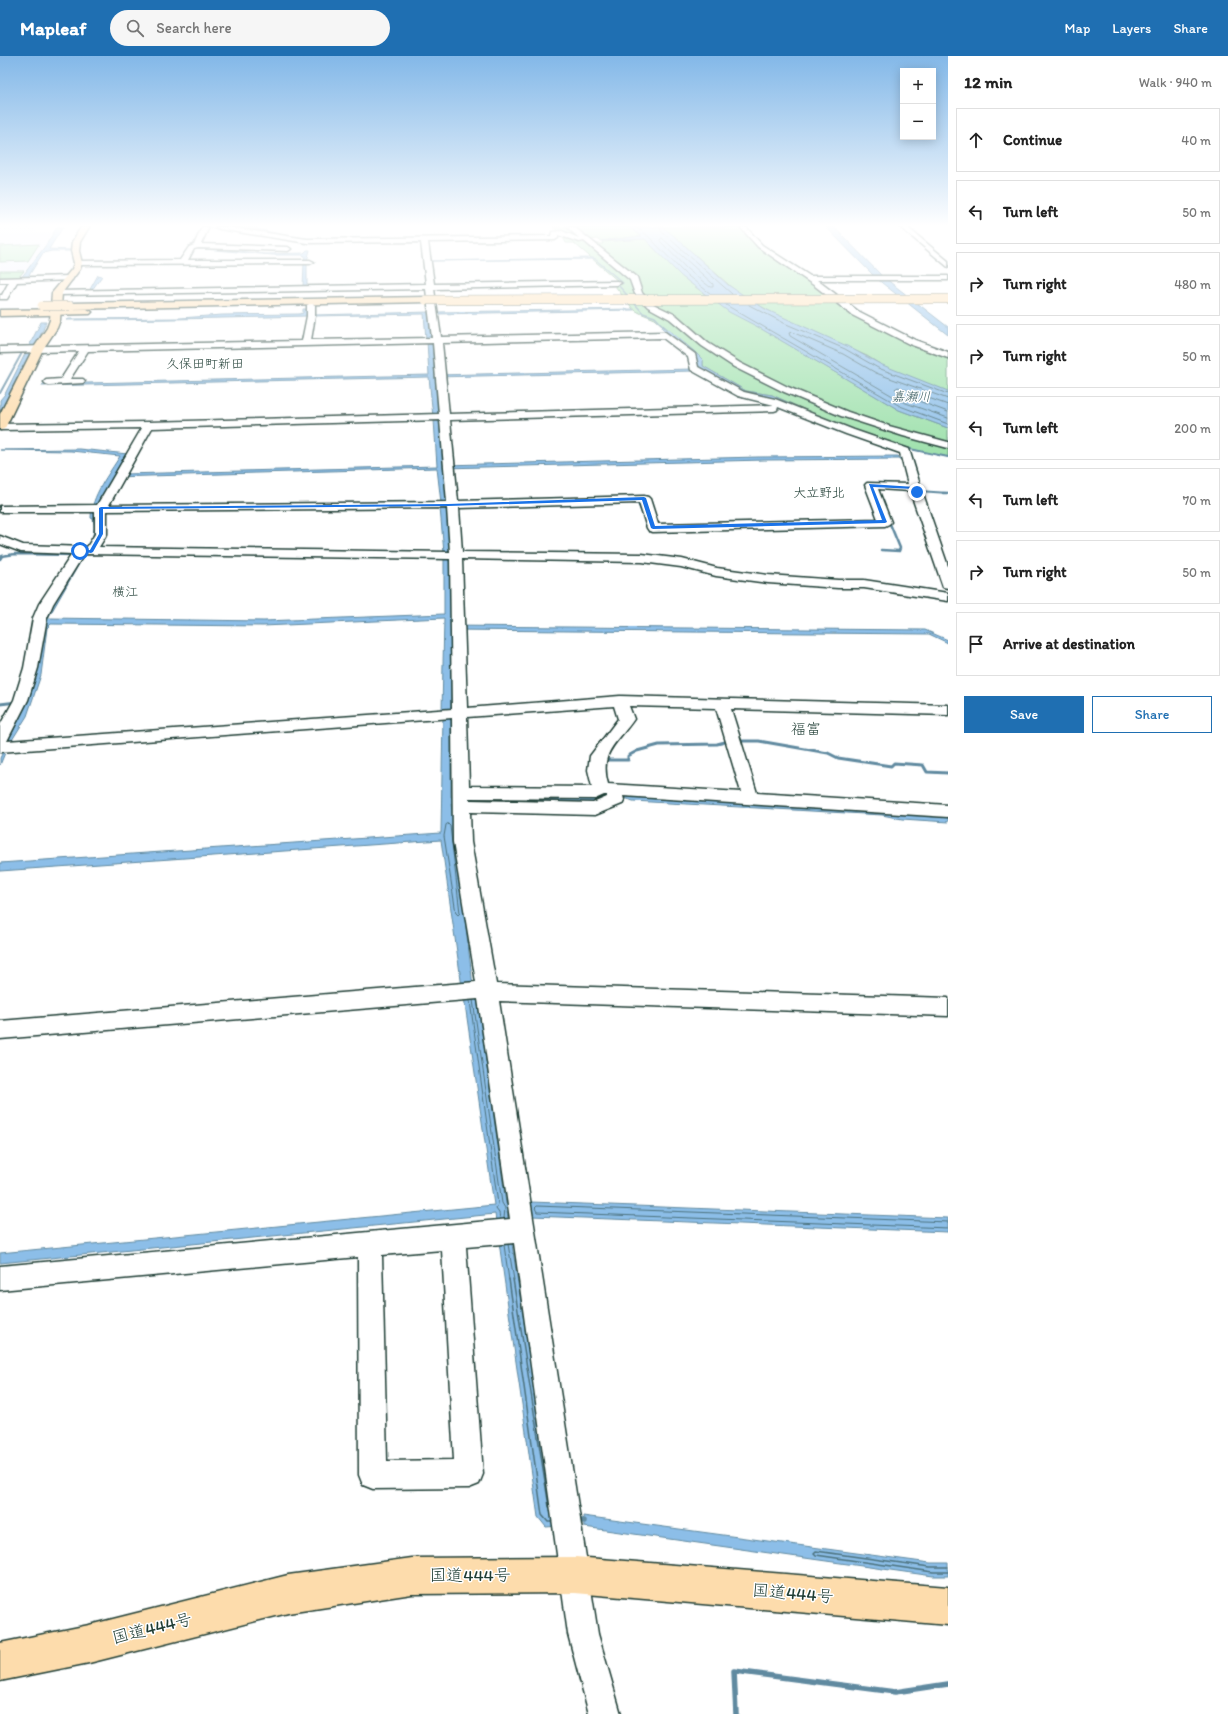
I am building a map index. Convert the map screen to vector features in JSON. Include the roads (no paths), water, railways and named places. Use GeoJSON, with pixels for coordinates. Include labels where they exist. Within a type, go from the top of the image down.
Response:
{"type":"FeatureCollection","features":[{"type":"Feature","properties":{"kind":"main road"},"geometry":{"type":"LineString","coordinates":[[0,307],[20,304]]}},
{"type":"Feature","properties":{"kind":"main road"},"geometry":{"type":"LineString","coordinates":[[0,426],[33,349],[52,328],[56,314],[57,304]]}},
{"type":"Feature","properties":{"kind":"main road"},"geometry":{"type":"LineString","coordinates":[[57,304],[70,306],[148,304]]}},
{"type":"Feature","properties":{"kind":"main road"},"geometry":{"type":"LineString","coordinates":[[0,313],[56,314],[289,304]]}},
{"type":"Feature","properties":{"kind":"main road","name":"国道444号"},"geometry":{"type":"LineString","coordinates":[[0,1662],[89,1644],[288,1594],[412,1576],[575,1575],[948,1606]]}},
{"type":"Feature","properties":{"kind":"street"},"geometry":{"type":"LineString","coordinates":[[306,343],[311,316],[310,304]]}},
{"type":"Feature","properties":{"kind":"street"},"geometry":{"type":"LineString","coordinates":[[431,304],[432,340],[440,376],[439,418],[449,466],[447,505],[456,557],[458,628],[451,713],[462,799],[462,842],[483,990],[510,1231],[575,1575],[583,1634],[606,1714]]}},
{"type":"Feature","properties":{"kind":"street"},"geometry":{"type":"LineString","coordinates":[[650,304],[658,310],[672,316],[695,336],[728,360],[765,380],[837,412],[892,430],[948,445]]}},
{"type":"Feature","properties":{"kind":"street"},"geometry":{"type":"LineString","coordinates":[[844,304],[855,313],[885,329],[948,355]]}},
{"type":"Feature","properties":{"kind":"street"},"geometry":{"type":"LineString","coordinates":[[0,350],[665,335],[692,356],[694,368],[741,394],[772,401],[850,432],[905,451],[916,490],[948,584]]}},
{"type":"Feature","properties":{"kind":"street"},"geometry":{"type":"LineString","coordinates":[[64,381],[85,348]]}},
{"type":"Feature","properties":{"kind":"street"},"geometry":{"type":"LineString","coordinates":[[936,351],[948,351]]}},
{"type":"Feature","properties":{"kind":"street"},"geometry":{"type":"LineString","coordinates":[[49,382],[80,381]]}},
{"type":"Feature","properties":{"kind":"street"},"geometry":{"type":"LineString","coordinates":[[0,426],[149,425],[439,418],[787,407]]}},
{"type":"Feature","properties":{"kind":"street"},"geometry":{"type":"LineString","coordinates":[[149,425],[119,476],[97,508],[101,534],[82,553],[46,604],[40,618],[31,668],[20,702],[3,745],[620,700],[948,710]]}},
{"type":"Feature","properties":{"kind":"street"},"geometry":{"type":"LineString","coordinates":[[0,509],[447,505],[644,498],[653,528],[885,522],[871,485],[916,490]]}},
{"type":"Feature","properties":{"kind":"street"},"geometry":{"type":"LineString","coordinates":[[0,540],[21,548],[82,553],[642,558],[682,563],[716,572],[768,579],[838,584],[864,584],[948,597]]}},
{"type":"Feature","properties":{"kind":"street"},"geometry":{"type":"LineString","coordinates":[[0,553],[21,548]]}},
{"type":"Feature","properties":{"kind":"street"},"geometry":{"type":"LineString","coordinates":[[610,793],[596,770],[598,756],[626,719],[620,700]]}},
{"type":"Feature","properties":{"kind":"street"},"geometry":{"type":"LineString","coordinates":[[722,704],[752,799]]}},
{"type":"Feature","properties":{"kind":"street"},"geometry":{"type":"LineString","coordinates":[[462,799],[595,809],[610,793],[752,799],[947,814]]}},
{"type":"Feature","properties":{"kind":"street"},"geometry":{"type":"LineString","coordinates":[[0,1030],[483,990],[507,993],[948,1007]]}},
{"type":"Feature","properties":{"kind":"street"},"geometry":{"type":"LineString","coordinates":[[0,1278],[510,1231]]}},
{"type":"Feature","properties":{"kind":"street"},"geometry":{"type":"LineString","coordinates":[[370,1244],[373,1475],[469,1474],[453,1236]]}},
{"type":"Feature","properties":{"kind":"water","name":"嘉瀬川"},"geometry":{"type":"Polygon","coordinates":[[[719,304],[758,304],[847,346],[880,364],[948,391],[948,428],[899,410],[758,327],[729,312],[719,304]]]}},
{"type":"Feature","properties":{"kind":"water"},"geometry":{"type":"Polygon","coordinates":[[[909,304],[919,304],[948,327],[948,335],[909,304]]]}},
{"type":"Feature","properties":{"kind":"water"},"geometry":{"type":"Polygon","coordinates":[[[303,309],[307,309],[307,316],[67,320],[299,314],[303,313],[303,309]]]}},
{"type":"Feature","properties":{"kind":"water"},"geometry":{"type":"Polygon","coordinates":[[[634,310],[437,314],[437,312],[634,310]]]}},
{"type":"Feature","properties":{"kind":"water"},"geometry":{"type":"Polygon","coordinates":[[[430,312],[431,339],[426,339],[424,314],[313,315],[430,312]]]}},
{"type":"Feature","properties":{"kind":"water"},"geometry":{"type":"Polygon","coordinates":[[[41,322],[46,322],[43,330],[0,413],[0,400],[5,394],[41,322]]]}},
{"type":"Feature","properties":{"kind":"water"},"geometry":{"type":"Polygon","coordinates":[[[663,325],[703,360],[703,366],[746,391],[772,395],[817,416],[770,398],[739,390],[699,367],[694,355],[662,328],[663,325]]]}},
{"type":"Feature","properties":{"kind":"water"},"geometry":{"type":"Polygon","coordinates":[[[427,341],[432,341],[435,375],[692,369],[695,371],[435,377],[439,417],[433,417],[429,377],[42,386],[43,384],[429,375],[427,341]]]}},
{"type":"Feature","properties":{"kind":"water"},"geometry":{"type":"Polygon","coordinates":[[[434,420],[439,420],[444,465],[758,457],[898,456],[900,459],[764,460],[444,468],[447,503],[441,503],[437,468],[113,477],[99,506],[97,533],[48,618],[264,621],[444,614],[444,553],[440,508],[434,508],[448,506],[451,553],[451,626],[925,630],[948,640],[948,643],[929,634],[451,630],[451,711],[442,711],[444,618],[263,626],[51,624],[47,628],[41,675],[27,716],[7,748],[0,765],[0,758],[25,707],[38,666],[45,618],[50,606],[91,541],[94,530],[93,519],[91,518],[92,510],[97,493],[120,456],[71,451],[0,450],[79,449],[128,454],[124,474],[437,466],[434,420]]]}},
{"type":"Feature","properties":{"kind":"water"},"geometry":{"type":"Polygon","coordinates":[[[443,716],[451,716],[451,797],[455,798],[455,804],[451,804],[473,986],[462,987],[441,840],[0,871],[0,863],[441,833],[443,716]]]}},
{"type":"Feature","properties":{"kind":"water"},"geometry":{"type":"Polygon","coordinates":[[[620,793],[948,815],[948,822],[902,819],[882,815],[633,801],[621,798],[588,805],[468,801],[468,796],[592,798],[620,793]]]}},
{"type":"Feature","properties":{"kind":"water"},"geometry":{"type":"Polygon","coordinates":[[[477,996],[506,1204],[510,1203],[512,1212],[507,1212],[552,1504],[560,1526],[546,1527],[538,1517],[495,1214],[0,1263],[0,1253],[494,1205],[464,997],[477,996]]]}},
{"type":"Feature","properties":{"kind":"water"},"geometry":{"type":"Polygon","coordinates":[[[531,1202],[948,1218],[948,1232],[532,1216],[531,1202]]]}},
{"type":"Feature","properties":{"kind":"water"},"geometry":{"type":"Polygon","coordinates":[[[583,1516],[930,1563],[948,1563],[948,1576],[933,1576],[584,1527],[583,1516]]]}},
{"type":"Feature","properties":{"kind":"waterway"},"geometry":{"type":"LineString","coordinates":[[635,304],[643,313],[655,317],[666,329]]}},
{"type":"Feature","properties":{"kind":"waterway"},"geometry":{"type":"LineString","coordinates":[[0,393],[23,351],[21,351]]}},
{"type":"Feature","properties":{"kind":"waterway"},"geometry":{"type":"LineString","coordinates":[[846,428],[910,449],[948,457]]}},
{"type":"Feature","properties":{"kind":"waterway"},"geometry":{"type":"LineString","coordinates":[[919,491],[948,493],[943,493]]}},
{"type":"Feature","properties":{"kind":"waterway"},"geometry":{"type":"LineString","coordinates":[[634,503],[638,503],[643,515]]}},
{"type":"Feature","properties":{"kind":"waterway"},"geometry":{"type":"LineString","coordinates":[[881,550],[899,551],[900,548],[888,519]]}},
{"type":"Feature","properties":{"kind":"waterway"},"geometry":{"type":"LineString","coordinates":[[0,559],[2,556],[15,554],[76,555]]}},
{"type":"Feature","properties":{"kind":"waterway"},"geometry":{"type":"LineString","coordinates":[[0,704],[17,702]]}},
{"type":"Feature","properties":{"kind":"waterway"},"geometry":{"type":"LineString","coordinates":[[603,760],[628,760],[628,756],[637,751],[659,745],[717,744],[729,741]]}},
{"type":"Feature","properties":{"kind":"waterway"},"geometry":{"type":"LineString","coordinates":[[737,741],[759,741],[828,753],[838,758],[891,766],[894,763],[923,765],[927,772],[948,773]]}},
{"type":"Feature","properties":{"kind":"waterway"},"geometry":{"type":"LineString","coordinates":[[575,1521],[584,1521]]}},
{"type":"Feature","properties":{"kind":"waterway"},"geometry":{"type":"LineString","coordinates":[[736,1714],[734,1671],[895,1692],[948,1684]]}},
{"type":"Feature","properties":{"kind":"district","name":"久保田町新田"},"geometry":{"type":"Point","coordinates":[205,363]}},
{"type":"Feature","properties":{"kind":"district","name":"大立野北"},"geometry":{"type":"Point","coordinates":[819,492]}},
{"type":"Feature","properties":{"kind":"district","name":"横江"},"geometry":{"type":"Point","coordinates":[125,591]}},
{"type":"Feature","properties":{"kind":"district","name":"福富"},"geometry":{"type":"Point","coordinates":[806,729]}}]}
